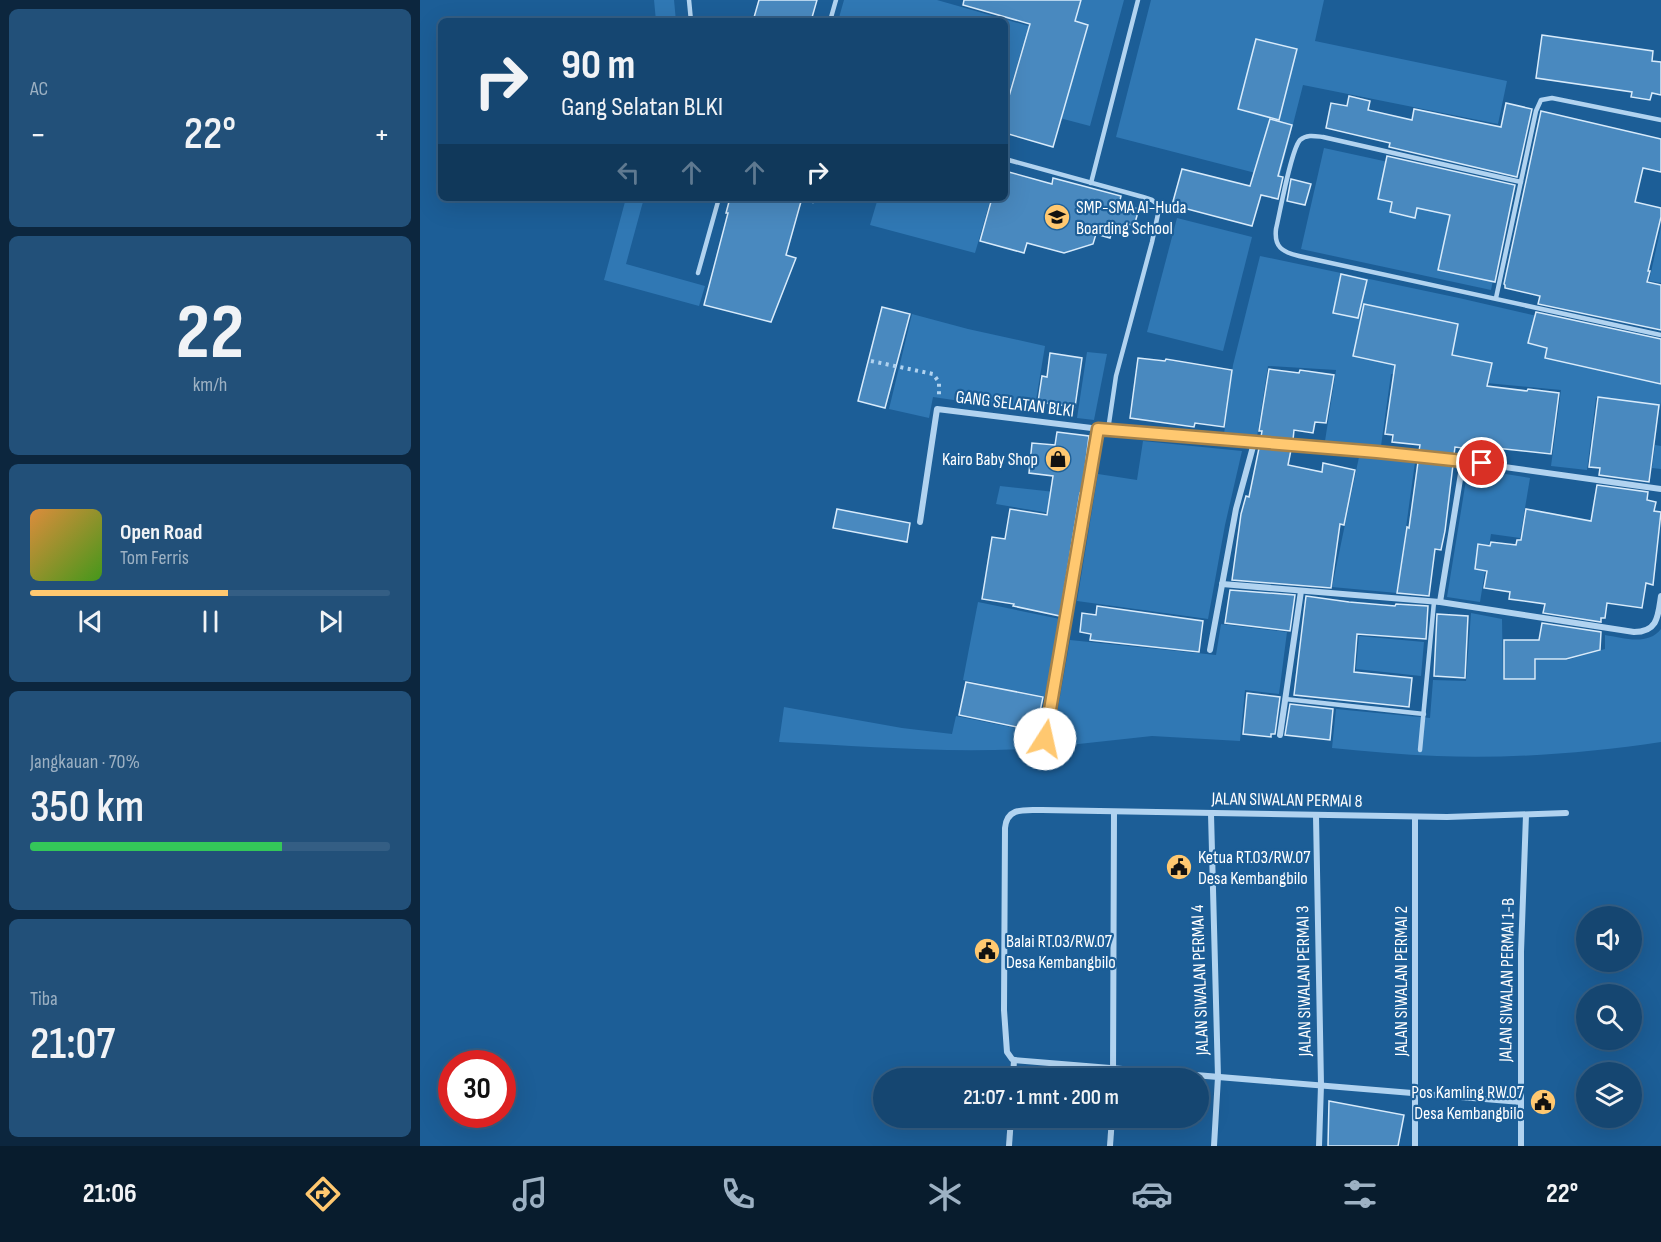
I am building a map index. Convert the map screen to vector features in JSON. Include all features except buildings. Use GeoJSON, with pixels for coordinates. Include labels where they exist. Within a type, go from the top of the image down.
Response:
{"type":"FeatureCollection","features":[{"type":"Feature","properties":{"kind":"street","name":"GANG SELATAN BLKI"},"geometry":{"type":"LineString","coordinates":[[937,409],[1108,430],[1462,461],[1661,489]]}},
{"type":"Feature","properties":{"kind":"street"},"geometry":{"type":"LineString","coordinates":[[920,522],[937,409]]}},
{"type":"Feature","properties":{"kind":"street"},"geometry":{"type":"LineString","coordinates":[[1045,739],[1098,429]]}},
{"type":"Feature","properties":{"kind":"street"},"geometry":{"type":"LineString","coordinates":[[1210,650],[1242,483],[1254,443]]}},
{"type":"Feature","properties":{"kind":"street"},"geometry":{"type":"LineString","coordinates":[[1437,602],[1462,461]]}},
{"type":"Feature","properties":{"kind":"street"},"geometry":{"type":"LineString","coordinates":[[1222,584],[1437,602],[1642,632],[1648,630],[1655,622],[1661,596]]}},
{"type":"Feature","properties":{"kind":"street"},"geometry":{"type":"LineString","coordinates":[[1280,735],[1301,591]]}},
{"type":"Feature","properties":{"kind":"street","name":"JALAN SIWALAN PERMAI 8"},"geometry":{"type":"LineString","coordinates":[[1014,1060],[1007,1052],[1004,1010],[1005,828],[1008,815],[1021,810],[1415,817],[1566,813]]}},
{"type":"Feature","properties":{"kind":"street"},"geometry":{"type":"LineString","coordinates":[[1014,1068],[1014,1060],[1114,1068],[1114,812]]}},
{"type":"Feature","properties":{"kind":"street","name":"JALAN SIWALAN PERMAI 4"},"geometry":{"type":"LineString","coordinates":[[1210,814],[1218,1077],[1214,1146]]}},
{"type":"Feature","properties":{"kind":"street","name":"JALAN SIWALAN PERMAI 1-B"},"geometry":{"type":"LineString","coordinates":[[1521,1146],[1521,952],[1526,815]]}},
{"type":"Feature","properties":{"kind":"street","name":"JALAN SIWALAN PERMAI 3"},"geometry":{"type":"LineString","coordinates":[[1316,816],[1321,1085],[1318,1146]]}},
{"type":"Feature","properties":{"kind":"street","name":"JALAN SIWALAN PERMAI 2"},"geometry":{"type":"LineString","coordinates":[[1415,817],[1415,1146]]}},
{"type":"Feature","properties":{"kind":"street"},"geometry":{"type":"LineString","coordinates":[[1209,1076],[1521,1102]]}},
{"type":"Feature","properties":{"kind":"street"},"geometry":{"type":"LineString","coordinates":[[1009,1146],[1010,1128]]}},
{"type":"Feature","properties":{"kind":"street"},"geometry":{"type":"LineString","coordinates":[[1110,1146],[1111,1128]]}},
{"type":"Feature","properties":{"kind":"lane"},"geometry":{"type":"LineString","coordinates":[[689,0],[691,18]]}},
{"type":"Feature","properties":{"kind":"lane"},"geometry":{"type":"LineString","coordinates":[[831,18],[836,0]]}},
{"type":"Feature","properties":{"kind":"lane"},"geometry":{"type":"LineString","coordinates":[[1091,183],[1138,0]]}},
{"type":"Feature","properties":{"kind":"lane"},"geometry":{"type":"LineString","coordinates":[[1496,298],[1539,102],[1544,98],[1557,99],[1661,120]]}},
{"type":"Feature","properties":{"kind":"lane"},"geometry":{"type":"LineString","coordinates":[[1521,182],[1323,137],[1308,136],[1302,138],[1295,150],[1276,229],[1277,247],[1289,254],[1661,335]]}},
{"type":"Feature","properties":{"kind":"lane"},"geometry":{"type":"LineString","coordinates":[[1008,160],[1152,200],[1158,205],[1150,252],[1116,376],[1108,430]]}},
{"type":"Feature","properties":{"kind":"lane"},"geometry":{"type":"LineString","coordinates":[[698,273],[718,201]]}},
{"type":"Feature","properties":{"kind":"lane"},"geometry":{"type":"LineString","coordinates":[[1420,750],[1437,602]]}},
{"type":"Feature","properties":{"kind":"lane"},"geometry":{"type":"LineString","coordinates":[[1284,699],[1424,714]]}},
{"type":"Feature","properties":{"kind":"path"},"geometry":{"type":"LineString","coordinates":[[871,361],[933,374],[939,382],[937,409]]}},
{"type":"Feature","properties":{"kind":"shaded area"},"geometry":{"type":"Polygon","coordinates":[[[654,0],[674,0],[676,18],[656,18],[654,0]]]}},
{"type":"Feature","properties":{"kind":"shaded area"},"geometry":{"type":"Polygon","coordinates":[[[844,0],[937,0],[1001,18],[839,18],[844,0]]]}},
{"type":"Feature","properties":{"kind":"shaded area"},"geometry":{"type":"Polygon","coordinates":[[[1004,0],[1124,0],[1090,126],[1008,104],[1028,28],[1008,96],[1008,20],[1029,26],[1034,8],[1004,0]]]}},
{"type":"Feature","properties":{"kind":"shaded area"},"geometry":{"type":"Polygon","coordinates":[[[1151,0],[1324,0],[1315,41],[1507,81],[1498,124],[1303,85],[1279,179],[1116,137],[1151,0]]]}},
{"type":"Feature","properties":{"kind":"shaded area"},"geometry":{"type":"Polygon","coordinates":[[[1324,148],[1512,189],[1491,290],[1301,249],[1324,148]]]}},
{"type":"Feature","properties":{"kind":"shaded area"},"geometry":{"type":"Polygon","coordinates":[[[625,201],[643,201],[626,264],[705,286],[699,306],[604,280],[625,201]]]}},
{"type":"Feature","properties":{"kind":"shaded area"},"geometry":{"type":"Polygon","coordinates":[[[877,201],[990,201],[975,253],[870,225],[877,201]]]}},
{"type":"Feature","properties":{"kind":"shaded area"},"geometry":{"type":"Polygon","coordinates":[[[1177,218],[1252,237],[1223,351],[1147,332],[1177,218]]]}},
{"type":"Feature","properties":{"kind":"shaded area"},"geometry":{"type":"Polygon","coordinates":[[[1661,227],[1661,283],[1649,281],[1661,227]]]}},
{"type":"Feature","properties":{"kind":"shaded area"},"geometry":{"type":"Polygon","coordinates":[[[1260,256],[1459,298],[1661,345],[1661,402],[1658,416],[1596,398],[1587,470],[1551,466],[1561,390],[1391,374],[1381,446],[1325,441],[1336,370],[1268,366],[1257,437],[1224,434],[1233,365],[1260,256]]]}},
{"type":"Feature","properties":{"kind":"shaded area"},"geometry":{"type":"Polygon","coordinates":[[[912,314],[1045,346],[1034,412],[933,397],[929,418],[889,409],[912,314]]]}},
{"type":"Feature","properties":{"kind":"shaded area"},"geometry":{"type":"Polygon","coordinates":[[[1087,352],[1107,354],[1094,420],[1077,418],[1087,352]]]}},
{"type":"Feature","properties":{"kind":"shaded area"},"geometry":{"type":"Polygon","coordinates":[[[1143,441],[1242,451],[1225,525],[1208,619],[1077,601],[1098,474],[1137,480],[1143,441]]]}},
{"type":"Feature","properties":{"kind":"shaded area"},"geometry":{"type":"Polygon","coordinates":[[[1655,445],[1661,446],[1661,469],[1652,468],[1655,445]]]}},
{"type":"Feature","properties":{"kind":"shaded area"},"geometry":{"type":"Polygon","coordinates":[[[1359,457],[1415,462],[1397,593],[1332,587],[1359,457]]]}},
{"type":"Feature","properties":{"kind":"shaded area"},"geometry":{"type":"Polygon","coordinates":[[[1468,468],[1530,478],[1520,538],[1491,534],[1480,602],[1447,597],[1468,468]]]}},
{"type":"Feature","properties":{"kind":"shaded area"},"geometry":{"type":"Polygon","coordinates":[[[1000,486],[1082,495],[1078,518],[996,504],[1000,486]]]}},
{"type":"Feature","properties":{"kind":"shaded area"},"geometry":{"type":"Polygon","coordinates":[[[978,602],[1060,619],[1047,697],[963,680],[978,602]]]}},
{"type":"Feature","properties":{"kind":"shaded area"},"geometry":{"type":"Polygon","coordinates":[[[1471,613],[1502,619],[1503,680],[1536,680],[1536,660],[1567,660],[1605,649],[1605,635],[1635,640],[1649,638],[1661,629],[1661,742],[1578,752],[1493,757],[1398,754],[1332,748],[1336,709],[1430,718],[1433,680],[1466,681],[1471,613]]]}},
{"type":"Feature","properties":{"kind":"shaded area"},"geometry":{"type":"Polygon","coordinates":[[[1221,624],[1287,632],[1279,694],[1245,690],[1240,741],[1152,736],[1051,747],[1070,640],[1216,655],[1221,624]]]}},
{"type":"Feature","properties":{"kind":"shaded area"},"geometry":{"type":"Polygon","coordinates":[[[1359,636],[1424,642],[1421,676],[1356,669],[1359,636]]]}},
{"type":"Feature","properties":{"kind":"shaded area"},"geometry":{"type":"Polygon","coordinates":[[[784,707],[902,728],[952,734],[956,716],[1040,733],[1038,748],[1005,750],[908,749],[779,742],[784,707]]]}},
{"type":"Feature","properties":{"kind":"place","name":"SMP-SMA Al-Huda Boarding School"},"geometry":{"type":"Point","coordinates":[1057,217]}},
{"type":"Feature","properties":{"kind":"place","name":"Kairo Baby Shop"},"geometry":{"type":"Point","coordinates":[1058,459]}},
{"type":"Feature","properties":{"kind":"place","name":"Ketua RT.03/RW.07 Desa Kembangbilo"},"geometry":{"type":"Point","coordinates":[1179,867]}},
{"type":"Feature","properties":{"kind":"place","name":"Balai RT.03/RW.07 Desa Kembangbilo"},"geometry":{"type":"Point","coordinates":[987,951]}},
{"type":"Feature","properties":{"kind":"place","name":"Pos Kamling RW.07 Desa Kembangbilo"},"geometry":{"type":"Point","coordinates":[1543,1102]}},
{"type":"Feature","properties":{"kind":"route"},"geometry":{"type":"LineString","coordinates":[[1045,739],[1098,429],[1482,463]]}}]}
